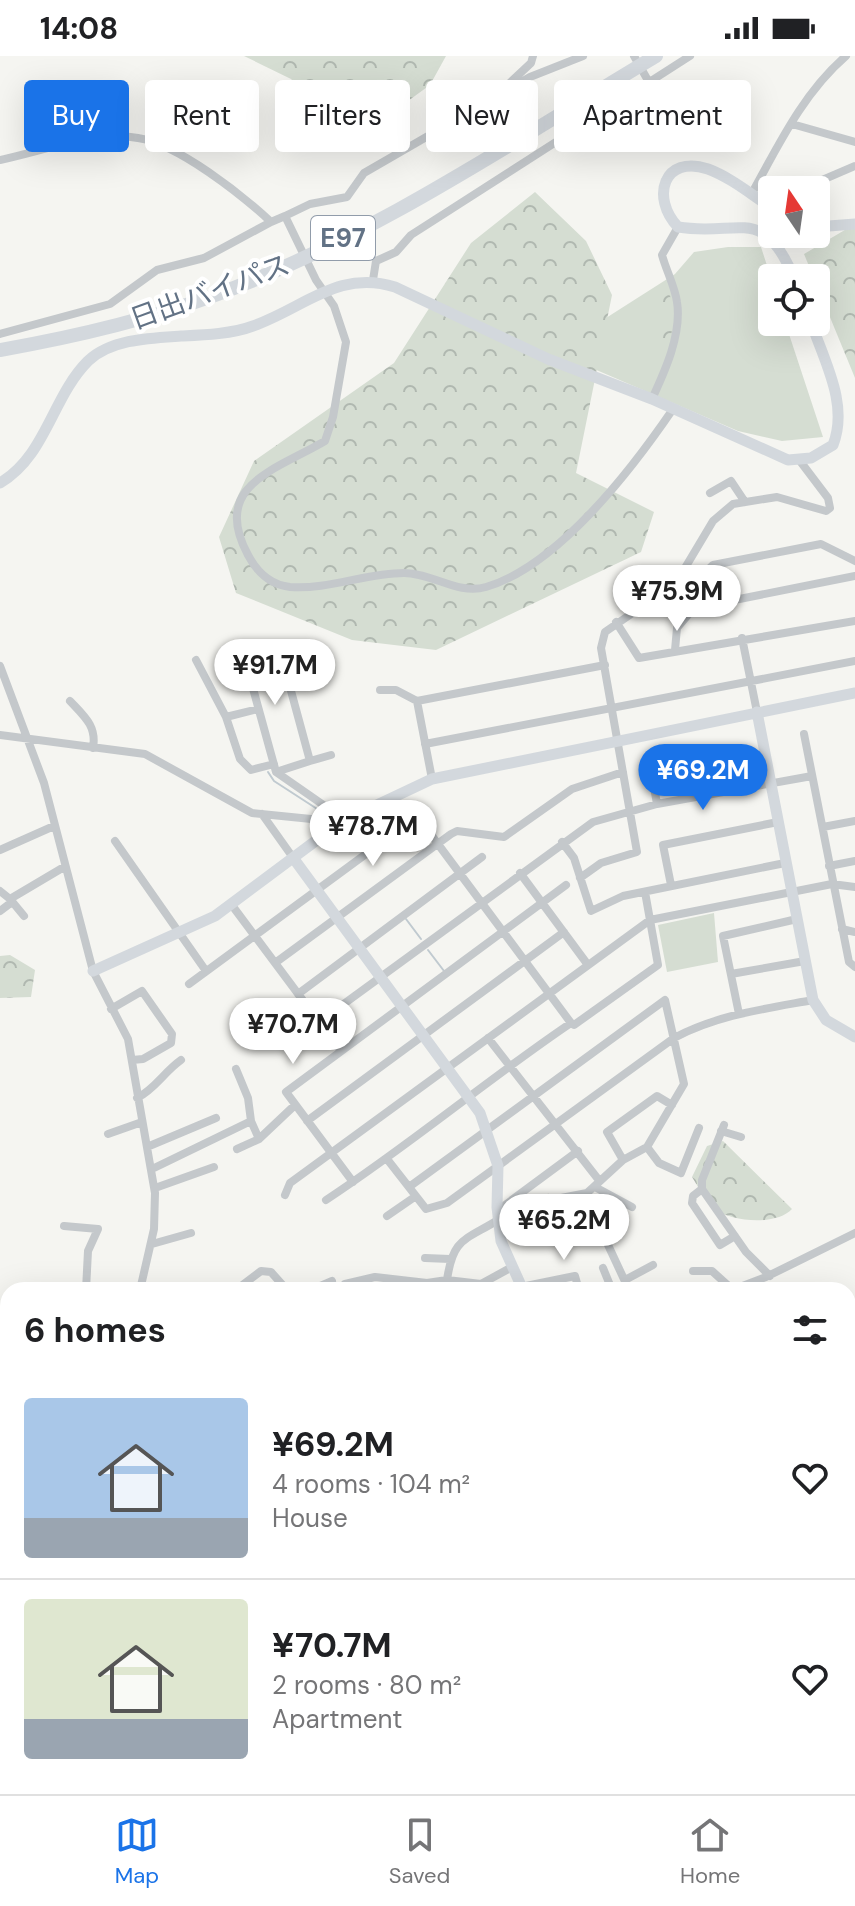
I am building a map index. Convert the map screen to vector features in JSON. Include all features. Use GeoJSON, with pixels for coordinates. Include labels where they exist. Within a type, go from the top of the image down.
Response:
{"type":"FeatureCollection","features":[{"type":"Feature","properties":{"kind":"highway","name":"日出バイパス"},"geometry":{"type":"LineString","coordinates":[[0,350],[94,331],[183,307],[301,259],[404,205],[656,56]]}},
{"type":"Feature","properties":{"kind":"street"},"geometry":{"type":"LineString","coordinates":[[513,80],[531,63],[533,56]]}},
{"type":"Feature","properties":{"kind":"street"},"geometry":{"type":"LineString","coordinates":[[525,80],[583,56]]}},
{"type":"Feature","properties":{"kind":"street"},"geometry":{"type":"LineString","coordinates":[[634,56],[648,80],[690,56]]}},
{"type":"Feature","properties":{"kind":"street"},"geometry":{"type":"LineString","coordinates":[[751,195],[817,84],[846,56]]}},
{"type":"Feature","properties":{"kind":"street"},"geometry":{"type":"LineString","coordinates":[[792,124],[855,142]]}},
{"type":"Feature","properties":{"kind":"street"},"geometry":{"type":"LineString","coordinates":[[0,334],[110,304],[157,270],[204,258],[271,222],[287,220],[310,204],[347,197],[364,173],[426,137]]}},
{"type":"Feature","properties":{"kind":"street"},"geometry":{"type":"LineString","coordinates":[[0,160],[96,139],[139,138],[160,145],[238,192],[271,222]]}},
{"type":"Feature","properties":{"kind":"street"},"geometry":{"type":"LineString","coordinates":[[373,280],[376,261],[396,252],[411,235],[497,178],[554,145]]}},
{"type":"Feature","properties":{"kind":"street"},"geometry":{"type":"LineString","coordinates":[[758,199],[709,170],[692,166],[679,169],[667,178],[662,189],[663,206],[678,227],[697,230],[748,226],[776,241],[787,264]]}},
{"type":"Feature","properties":{"kind":"street"},"geometry":{"type":"LineString","coordinates":[[830,177],[855,166]]}},
{"type":"Feature","properties":{"kind":"street"},"geometry":{"type":"LineString","coordinates":[[287,220],[323,293],[334,306],[346,342],[325,441],[255,481],[237,503],[235,520],[240,541],[259,572],[278,585],[307,587],[401,573],[422,574],[464,589],[501,581],[544,554],[591,514],[673,409]]}},
{"type":"Feature","properties":{"kind":"street"},"geometry":{"type":"LineString","coordinates":[[830,226],[855,224]]}},
{"type":"Feature","properties":{"kind":"street"},"geometry":{"type":"LineString","coordinates":[[652,399],[667,364],[675,331],[677,302],[662,255],[678,227]]}},
{"type":"Feature","properties":{"kind":"street"},"geometry":{"type":"LineString","coordinates":[[0,483],[34,451],[70,382],[91,358],[112,347],[141,340],[251,327],[352,282],[373,280],[548,359],[652,399],[788,460],[800,461],[833,445],[839,422],[837,400],[816,336]]}},
{"type":"Feature","properties":{"kind":"street"},"geometry":{"type":"LineString","coordinates":[[580,878],[601,863],[637,852],[601,648],[605,632],[676,583],[713,521],[733,504],[777,497],[826,511],[830,508],[828,498],[800,461]]}},
{"type":"Feature","properties":{"kind":"street"},"geometry":{"type":"LineString","coordinates":[[710,493],[731,481],[745,502]]}},
{"type":"Feature","properties":{"kind":"street"},"geometry":{"type":"LineString","coordinates":[[652,599],[665,604],[683,594],[713,565],[821,544],[855,561]]}},
{"type":"Feature","properties":{"kind":"street"},"geometry":{"type":"LineString","coordinates":[[675,650],[677,628],[694,608],[855,576]]}},
{"type":"Feature","properties":{"kind":"street"},"geometry":{"type":"LineString","coordinates":[[616,622],[639,658],[855,621]]}},
{"type":"Feature","properties":{"kind":"street"},"geometry":{"type":"LineString","coordinates":[[742,638],[813,1000],[826,1020],[854,1034]]}},
{"type":"Feature","properties":{"kind":"street"},"geometry":{"type":"LineString","coordinates":[[196,660],[226,717],[240,759],[251,770],[275,768],[331,755]]}},
{"type":"Feature","properties":{"kind":"street"},"geometry":{"type":"LineString","coordinates":[[425,744],[855,661]]}},
{"type":"Feature","properties":{"kind":"street"},"geometry":{"type":"LineString","coordinates":[[310,761],[284,665],[249,674],[275,768],[343,821]]}},
{"type":"Feature","properties":{"kind":"street"},"geometry":{"type":"LineString","coordinates":[[380,690],[396,690],[417,701],[605,665]]}},
{"type":"Feature","properties":{"kind":"street"},"geometry":{"type":"LineString","coordinates":[[0,666],[29,739],[93,971],[128,1039],[155,1188],[152,1244],[142,1282]]}},
{"type":"Feature","properties":{"kind":"street"},"geometry":{"type":"LineString","coordinates":[[93,971],[179,935],[231,904],[343,821],[432,779],[855,693]]}},
{"type":"Feature","properties":{"kind":"street"},"geometry":{"type":"LineString","coordinates":[[70,701],[91,723],[95,737],[93,748]]}},
{"type":"Feature","properties":{"kind":"street"},"geometry":{"type":"LineString","coordinates":[[417,701],[432,779]]}},
{"type":"Feature","properties":{"kind":"street"},"geometry":{"type":"LineString","coordinates":[[226,717],[258,709]]}},
{"type":"Feature","properties":{"kind":"street"},"geometry":{"type":"LineString","coordinates":[[804,734],[849,962],[855,967]]}},
{"type":"Feature","properties":{"kind":"street"},"geometry":{"type":"LineString","coordinates":[[0,735],[145,754],[252,813],[343,821]]}},
{"type":"Feature","properties":{"kind":"street"},"geometry":{"type":"LineString","coordinates":[[657,804],[650,765],[721,752],[735,750],[744,789]]}},
{"type":"Feature","properties":{"kind":"street"},"geometry":{"type":"LineString","coordinates":[[275,963],[457,831],[504,837],[572,789],[623,772]]}},
{"type":"Feature","properties":{"kind":"street"},"geometry":{"type":"LineString","coordinates":[[319,1022],[593,822],[657,804],[812,776]]}},
{"type":"Feature","properties":{"kind":"street"},"geometry":{"type":"LineString","coordinates":[[262,814],[469,1097],[487,1128],[498,1166],[498,1219],[519,1282]]}},
{"type":"Feature","properties":{"kind":"street"},"geometry":{"type":"LineString","coordinates":[[823,827],[855,821]]}},
{"type":"Feature","properties":{"kind":"street"},"geometry":{"type":"LineString","coordinates":[[671,885],[663,845],[778,822]]}},
{"type":"Feature","properties":{"kind":"street"},"geometry":{"type":"LineString","coordinates":[[0,850],[54,826]]}},
{"type":"Feature","properties":{"kind":"street"},"geometry":{"type":"LineString","coordinates":[[189,984],[385,840],[429,832],[571,1023]]}},
{"type":"Feature","properties":{"kind":"street"},"geometry":{"type":"LineString","coordinates":[[115,841],[206,971]]}},
{"type":"Feature","properties":{"kind":"street"},"geometry":{"type":"LineString","coordinates":[[562,842],[574,858],[591,911],[607,901],[671,885],[785,863]]}},
{"type":"Feature","properties":{"kind":"street"},"geometry":{"type":"LineString","coordinates":[[298,994],[482,857]]}},
{"type":"Feature","properties":{"kind":"street"},"geometry":{"type":"LineString","coordinates":[[829,866],[855,861]]}},
{"type":"Feature","properties":{"kind":"street"},"geometry":{"type":"LineString","coordinates":[[0,911],[11,900],[64,867]]}},
{"type":"Feature","properties":{"kind":"street"},"geometry":{"type":"LineString","coordinates":[[520,873],[588,965]]}},
{"type":"Feature","properties":{"kind":"street"},"geometry":{"type":"LineString","coordinates":[[285,1195],[290,1183],[650,920],[832,884],[855,887]]}},
{"type":"Feature","properties":{"kind":"street"},"geometry":{"type":"LineString","coordinates":[[353,1182],[286,1092],[566,885]]}},
{"type":"Feature","properties":{"kind":"street"},"geometry":{"type":"LineString","coordinates":[[0,891],[24,916]]}},
{"type":"Feature","properties":{"kind":"street"},"geometry":{"type":"LineString","coordinates":[[326,1200],[387,1159],[571,1023],[574,1025],[658,965],[645,892]]}},
{"type":"Feature","properties":{"kind":"street"},"geometry":{"type":"LineString","coordinates":[[231,904],[340,1050]]}},
{"type":"Feature","properties":{"kind":"street"},"geometry":{"type":"LineString","coordinates":[[739,1014],[723,936],[797,919]]}},
{"type":"Feature","properties":{"kind":"street"},"geometry":{"type":"LineString","coordinates":[[842,929],[855,932]]}},
{"type":"Feature","properties":{"kind":"street"},"geometry":{"type":"LineString","coordinates":[[307,1121],[564,932]]}},
{"type":"Feature","properties":{"kind":"street"},"geometry":{"type":"LineString","coordinates":[[731,974],[805,961]]}},
{"type":"Feature","properties":{"kind":"street"},"geometry":{"type":"LineString","coordinates":[[111,1009],[142,991],[172,1034],[171,1043],[143,1059],[132,1060]]}},
{"type":"Feature","properties":{"kind":"street"},"geometry":{"type":"LineString","coordinates":[[409,1187],[665,1000],[684,1084],[647,1147],[571,1197],[548,1198],[530,1204],[498,1219],[460,1243],[450,1259],[447,1280]]}},
{"type":"Feature","properties":{"kind":"street"},"geometry":{"type":"LineString","coordinates":[[387,1159],[426,1209],[447,1203],[674,1038],[699,1025],[739,1014],[813,1000]]}},
{"type":"Feature","properties":{"kind":"street"},"geometry":{"type":"LineString","coordinates":[[488,1038],[558,1123],[596,1183],[632,1207]]}},
{"type":"Feature","properties":{"kind":"street"},"geometry":{"type":"LineString","coordinates":[[137,1098],[149,1092],[165,1071],[181,1060]]}},
{"type":"Feature","properties":{"kind":"street"},"geometry":{"type":"LineString","coordinates":[[236,1069],[259,1139]]}},
{"type":"Feature","properties":{"kind":"street"},"geometry":{"type":"LineString","coordinates":[[623,1160],[607,1132],[657,1096],[672,1105]]}},
{"type":"Feature","properties":{"kind":"street"},"geometry":{"type":"LineString","coordinates":[[237,1149],[259,1139],[295,1105]]}},
{"type":"Feature","properties":{"kind":"street"},"geometry":{"type":"LineString","coordinates":[[147,1147],[216,1118]]}},
{"type":"Feature","properties":{"kind":"street"},"geometry":{"type":"LineString","coordinates":[[152,1169],[251,1121]]}},
{"type":"Feature","properties":{"kind":"street"},"geometry":{"type":"LineString","coordinates":[[108,1134],[142,1122]]}},
{"type":"Feature","properties":{"kind":"street"},"geometry":{"type":"LineString","coordinates":[[647,1147],[659,1163],[681,1173],[699,1128]]}},
{"type":"Feature","properties":{"kind":"street"},"geometry":{"type":"LineString","coordinates":[[735,1236],[720,1245],[692,1203],[693,1196],[702,1189],[722,1128],[741,1137]]}},
{"type":"Feature","properties":{"kind":"street"},"geometry":{"type":"LineString","coordinates":[[498,1219],[578,1151]]}},
{"type":"Feature","properties":{"kind":"street"},"geometry":{"type":"LineString","coordinates":[[155,1188],[214,1167]]}},
{"type":"Feature","properties":{"kind":"street"},"geometry":{"type":"LineString","coordinates":[[702,1189],[735,1236],[770,1276]]}},
{"type":"Feature","properties":{"kind":"street"},"geometry":{"type":"LineString","coordinates":[[387,1216],[416,1196]]}},
{"type":"Feature","properties":{"kind":"street"},"geometry":{"type":"LineString","coordinates":[[548,1198],[557,1214]]}},
{"type":"Feature","properties":{"kind":"street"},"geometry":{"type":"LineString","coordinates":[[64,1226],[98,1229],[88,1251],[86,1282]]}},
{"type":"Feature","properties":{"kind":"street"},"geometry":{"type":"LineString","coordinates":[[602,1232],[625,1280],[653,1265]]}},
{"type":"Feature","properties":{"kind":"street"},"geometry":{"type":"LineString","coordinates":[[152,1244],[191,1233]]}},
{"type":"Feature","properties":{"kind":"street"},"geometry":{"type":"LineString","coordinates":[[755,1282],[855,1233]]}},
{"type":"Feature","properties":{"kind":"street"},"geometry":{"type":"LineString","coordinates":[[425,1258],[450,1259]]}},
{"type":"Feature","properties":{"kind":"street"},"geometry":{"type":"LineString","coordinates":[[490,1282],[512,1267]]}},
{"type":"Feature","properties":{"kind":"street"},"geometry":{"type":"LineString","coordinates":[[603,1268],[609,1282]]}},
{"type":"Feature","properties":{"kind":"street"},"geometry":{"type":"LineString","coordinates":[[247,1282],[261,1271],[271,1272],[280,1282]]}},
{"type":"Feature","properties":{"kind":"street"},"geometry":{"type":"LineString","coordinates":[[693,1271],[712,1271],[725,1282]]}},
{"type":"Feature","properties":{"kind":"street"},"geometry":{"type":"LineString","coordinates":[[551,1282],[575,1276],[577,1282]]}},
{"type":"Feature","properties":{"kind":"street"},"geometry":{"type":"LineString","coordinates":[[354,1282],[375,1277],[418,1282]]}},
{"type":"Feature","properties":{"kind":"street"},"geometry":{"type":"LineString","coordinates":[[434,1282],[459,1282]]}},
{"type":"Feature","properties":{"kind":"green space"},"geometry":{"type":"Polygon","coordinates":[[[244,56],[446,56],[433,80],[426,80],[426,88],[410,100],[410,80],[291,79],[244,56]]]}},
{"type":"Feature","properties":{"kind":"green space"},"geometry":{"type":"Polygon","coordinates":[[[535,192],[586,241],[612,295],[576,473],[654,512],[641,552],[436,650],[352,640],[236,593],[219,537],[254,461],[394,363],[471,243],[535,192]]]}},
{"type":"Feature","properties":{"kind":"green space"},"geometry":{"type":"Polygon","coordinates":[[[855,224],[855,378],[830,317],[830,264],[808,264],[804,254],[814,248],[830,248],[830,239],[855,224]]]}},
{"type":"Feature","properties":{"kind":"green space"},"geometry":{"type":"Polygon","coordinates":[[[728,247],[761,248],[766,264],[758,264],[758,336],[790,336],[823,437],[782,441],[738,431],[557,353],[562,326],[606,318],[675,274],[694,252],[728,247]]]}},
{"type":"Feature","properties":{"kind":"green space"},"geometry":{"type":"Polygon","coordinates":[[[664,290],[674,305],[675,315],[660,364],[664,312],[654,297],[664,290]]]}},
{"type":"Feature","properties":{"kind":"green space"},"geometry":{"type":"Polygon","coordinates":[[[714,913],[718,962],[667,972],[658,925],[714,913]]]}},
{"type":"Feature","properties":{"kind":"green space"},"geometry":{"type":"Polygon","coordinates":[[[10,955],[35,970],[31,997],[0,998],[0,956],[10,955]]]}},
{"type":"Feature","properties":{"kind":"green space"},"geometry":{"type":"Polygon","coordinates":[[[723,1141],[792,1209],[776,1218],[754,1220],[732,1217],[714,1209],[692,1177],[707,1146],[723,1141]]]}},
{"type":"Feature","properties":{"kind":"waterway"},"geometry":{"type":"LineString","coordinates":[[268,772],[274,781],[328,816]]}},
{"type":"Feature","properties":{"kind":"waterway"},"geometry":{"type":"LineString","coordinates":[[406,919],[421,939]]}},
{"type":"Feature","properties":{"kind":"waterway"},"geometry":{"type":"LineString","coordinates":[[428,950],[444,971]]}}]}
